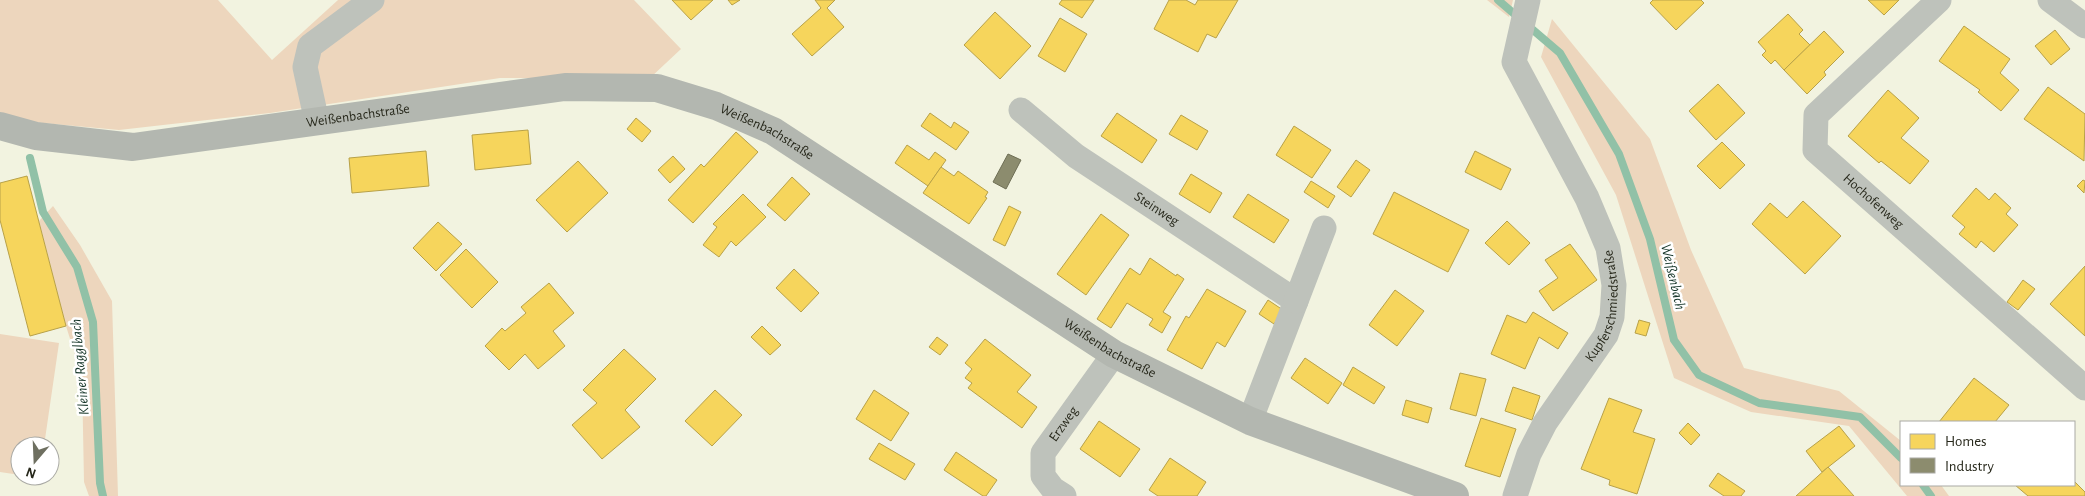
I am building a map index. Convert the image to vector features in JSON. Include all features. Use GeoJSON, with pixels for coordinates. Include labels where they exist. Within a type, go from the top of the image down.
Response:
{"type":"FeatureCollection","features":[{"type":"Feature","properties":{"kind":"main road","name":"Weißenbachstraße"},"geometry":{"type":"LineString","coordinates":[[0,126],[36,136],[133,147],[565,87],[657,88],[716,106],[773,131],[1114,354],[1250,421],[1456,496]]}},
{"type":"Feature","properties":{"kind":"street"},"geometry":{"type":"LineString","coordinates":[[317,122],[305,67],[310,46],[372,0]]}},
{"type":"Feature","properties":{"kind":"street","name":"Kupferschmiedstraße"},"geometry":{"type":"LineString","coordinates":[[1515,496],[1529,454],[1545,423],[1606,335],[1612,317],[1614,285],[1608,248],[1587,198],[1514,62],[1528,0]]}},
{"type":"Feature","properties":{"kind":"street","name":"Hochofenweg"},"geometry":{"type":"LineString","coordinates":[[1939,0],[1816,115],[1815,150],[2085,388]]}},
{"type":"Feature","properties":{"kind":"street"},"geometry":{"type":"LineString","coordinates":[[2050,0],[2085,26]]}},
{"type":"Feature","properties":{"kind":"street","name":"Steinweg"},"geometry":{"type":"LineString","coordinates":[[1021,110],[1076,156],[1296,301]]}},
{"type":"Feature","properties":{"kind":"street"},"geometry":{"type":"LineString","coordinates":[[1250,421],[1324,228]]}},
{"type":"Feature","properties":{"kind":"street","name":"Erzweg"},"geometry":{"type":"LineString","coordinates":[[1064,496],[1053,489],[1043,476],[1043,453],[1114,354]]}},
{"type":"Feature","properties":{"kind":"shaded area"},"geometry":{"type":"Polygon","coordinates":[[[0,0],[218,0],[272,60],[338,0],[634,0],[681,49],[650,78],[500,78],[270,113],[119,130],[21,121],[0,114],[0,0]]]}},
{"type":"Feature","properties":{"kind":"shaded area"},"geometry":{"type":"Polygon","coordinates":[[[1487,0],[1513,0],[1509,17],[1487,0]]]}},
{"type":"Feature","properties":{"kind":"shaded area"},"geometry":{"type":"Polygon","coordinates":[[[1552,19],[1650,139],[1691,250],[1744,368],[1839,391],[1900,440],[1900,486],[1942,486],[1949,496],[1907,496],[1849,426],[1751,412],[1674,378],[1616,195],[1541,57],[1552,19]]]}},
{"type":"Feature","properties":{"kind":"shaded area"},"geometry":{"type":"Polygon","coordinates":[[[53,206],[80,245],[112,301],[118,496],[89,496],[84,482],[82,377],[66,326],[39,221],[53,206]]]}},
{"type":"Feature","properties":{"kind":"shaded area"},"geometry":{"type":"Polygon","coordinates":[[[0,334],[59,343],[45,436],[10,436],[10,474],[0,472],[0,334]]]}},
{"type":"Feature","properties":{"kind":"building: Homes"},"geometry":{"type":"Polygon","coordinates":[[[672,0],[713,0],[691,20],[672,0]]]}},
{"type":"Feature","properties":{"kind":"building: Homes"},"geometry":{"type":"Polygon","coordinates":[[[728,0],[740,0],[732,5],[728,0]]]}},
{"type":"Feature","properties":{"kind":"building: Homes"},"geometry":{"type":"Polygon","coordinates":[[[815,0],[835,0],[827,8],[844,27],[812,56],[792,34],[821,8],[815,0]]]}},
{"type":"Feature","properties":{"kind":"building: Homes"},"geometry":{"type":"Polygon","coordinates":[[[1062,0],[1094,0],[1082,18],[1059,4],[1062,0]]]}},
{"type":"Feature","properties":{"kind":"building: Homes"},"geometry":{"type":"Polygon","coordinates":[[[1169,0],[1186,0],[1195,5],[1198,0],[1238,0],[1216,38],[1207,34],[1198,52],[1154,29],[1169,0]]]}},
{"type":"Feature","properties":{"kind":"building: Homes"},"geometry":{"type":"Polygon","coordinates":[[[1653,0],[1701,0],[1704,3],[1676,30],[1650,3],[1653,0]]]}},
{"type":"Feature","properties":{"kind":"building: Homes"},"geometry":{"type":"Polygon","coordinates":[[[1868,0],[1899,0],[1884,15],[1868,0]]]}},
{"type":"Feature","properties":{"kind":"building: Homes"},"geometry":{"type":"Polygon","coordinates":[[[995,12],[1031,46],[1000,79],[964,45],[995,12]]]}},
{"type":"Feature","properties":{"kind":"building: Homes"},"geometry":{"type":"Polygon","coordinates":[[[1788,14],[1803,30],[1799,34],[1810,45],[1784,70],[1775,60],[1771,64],[1762,55],[1766,51],[1758,42],[1788,14]]]}},
{"type":"Feature","properties":{"kind":"building: Homes"},"geometry":{"type":"Polygon","coordinates":[[[1060,18],[1087,34],[1065,72],[1038,56],[1060,18]]]}},
{"type":"Feature","properties":{"kind":"building: Homes"},"geometry":{"type":"Polygon","coordinates":[[[1964,26],[2010,59],[2000,73],[2019,90],[2001,111],[1978,92],[1980,90],[1939,61],[1964,26]]]}},
{"type":"Feature","properties":{"kind":"building: Homes"},"geometry":{"type":"Polygon","coordinates":[[[2055,30],[2070,49],[2051,65],[2035,46],[2055,30]]]}},
{"type":"Feature","properties":{"kind":"building: Homes"},"geometry":{"type":"Polygon","coordinates":[[[1824,31],[1844,52],[1824,72],[1826,75],[1807,94],[1784,70],[1824,31]]]}},
{"type":"Feature","properties":{"kind":"building: Homes"},"geometry":{"type":"Polygon","coordinates":[[[1718,84],[1745,113],[1716,140],[1689,111],[1718,84]]]}},
{"type":"Feature","properties":{"kind":"building: Homes"},"geometry":{"type":"Polygon","coordinates":[[[2048,87],[2085,114],[2084,161],[2024,119],[2048,87]]]}},
{"type":"Feature","properties":{"kind":"building: Homes"},"geometry":{"type":"Polygon","coordinates":[[[1888,90],[1919,118],[1901,138],[1929,161],[1910,184],[1881,161],[1879,163],[1848,136],[1888,90]]]}},
{"type":"Feature","properties":{"kind":"building: Homes"},"geometry":{"type":"Polygon","coordinates":[[[930,113],[951,128],[954,122],[969,132],[956,150],[921,126],[930,113]]]}},
{"type":"Feature","properties":{"kind":"building: Homes"},"geometry":{"type":"Polygon","coordinates":[[[1117,113],[1157,140],[1142,163],[1101,136],[1117,113]]]}},
{"type":"Feature","properties":{"kind":"building: Homes"},"geometry":{"type":"Polygon","coordinates":[[[1181,115],[1208,131],[1197,150],[1169,134],[1181,115]]]}},
{"type":"Feature","properties":{"kind":"building: Homes"},"geometry":{"type":"Polygon","coordinates":[[[636,118],[651,131],[642,142],[627,129],[636,118]]]}},
{"type":"Feature","properties":{"kind":"building: Homes"},"geometry":{"type":"Polygon","coordinates":[[[1294,126],[1331,150],[1312,178],[1276,155],[1294,126]]]}},
{"type":"Feature","properties":{"kind":"building: Homes"},"geometry":{"type":"Polygon","coordinates":[[[528,130],[531,164],[475,170],[472,135],[528,130]]]}},
{"type":"Feature","properties":{"kind":"building: Homes"},"geometry":{"type":"Polygon","coordinates":[[[736,132],[758,152],[693,223],[668,200],[701,164],[704,167],[736,132]]]}},
{"type":"Feature","properties":{"kind":"building: Homes"},"geometry":{"type":"Polygon","coordinates":[[[1722,142],[1745,165],[1720,189],[1697,166],[1722,142]]]}},
{"type":"Feature","properties":{"kind":"building: Homes"},"geometry":{"type":"Polygon","coordinates":[[[907,145],[929,160],[935,152],[946,160],[928,186],[895,163],[907,145]]]}},
{"type":"Feature","properties":{"kind":"building: Homes"},"geometry":{"type":"Polygon","coordinates":[[[426,151],[429,186],[352,193],[349,158],[426,151]]]}},
{"type":"Feature","properties":{"kind":"building: Homes"},"geometry":{"type":"Polygon","coordinates":[[[1475,151],[1511,169],[1501,190],[1465,172],[1475,151]]]}},
{"type":"Feature","properties":{"kind":"building: Homes"},"geometry":{"type":"Polygon","coordinates":[[[673,156],[685,169],[670,183],[658,170],[673,156]]]}},
{"type":"Feature","properties":{"kind":"building: Homes"},"geometry":{"type":"Polygon","coordinates":[[[1356,160],[1370,170],[1351,197],[1337,187],[1356,160]]]}},
{"type":"Feature","properties":{"kind":"building: Homes"},"geometry":{"type":"Polygon","coordinates":[[[578,161],[608,193],[567,232],[536,200],[578,161]]]}},
{"type":"Feature","properties":{"kind":"building: Homes"},"geometry":{"type":"Polygon","coordinates":[[[941,167],[954,176],[958,171],[988,192],[985,197],[987,198],[969,224],[923,193],[941,167]]]}},
{"type":"Feature","properties":{"kind":"building: Homes"},"geometry":{"type":"Polygon","coordinates":[[[1191,174],[1222,193],[1210,213],[1179,194],[1191,174]]]}},
{"type":"Feature","properties":{"kind":"building: Homes"},"geometry":{"type":"Polygon","coordinates":[[[27,176],[66,326],[30,336],[0,220],[0,183],[27,176]]]}},
{"type":"Feature","properties":{"kind":"building: Homes"},"geometry":{"type":"Polygon","coordinates":[[[792,177],[810,194],[785,221],[767,205],[792,177]]]}},
{"type":"Feature","properties":{"kind":"building: Homes"},"geometry":{"type":"Polygon","coordinates":[[[2083,180],[2085,181],[2084,193],[2077,186],[2083,180]]]}},
{"type":"Feature","properties":{"kind":"building: Homes"},"geometry":{"type":"Polygon","coordinates":[[[1311,181],[1335,196],[1328,208],[1304,192],[1311,181]]]}},
{"type":"Feature","properties":{"kind":"building: Homes"},"geometry":{"type":"Polygon","coordinates":[[[1976,188],[1989,200],[1995,193],[2011,208],[2006,214],[2018,225],[1994,252],[1981,241],[1976,248],[1959,234],[1965,227],[1952,216],[1976,188]]]}},
{"type":"Feature","properties":{"kind":"building: Homes"},"geometry":{"type":"Polygon","coordinates":[[[1394,192],[1469,230],[1448,272],[1373,234],[1394,192]]]}},
{"type":"Feature","properties":{"kind":"building: Homes"},"geometry":{"type":"Polygon","coordinates":[[[743,194],[766,217],[736,246],[731,241],[719,257],[703,245],[717,227],[713,224],[743,194]]]}},
{"type":"Feature","properties":{"kind":"building: Homes"},"geometry":{"type":"Polygon","coordinates":[[[1248,194],[1289,220],[1274,243],[1233,217],[1248,194]]]}},
{"type":"Feature","properties":{"kind":"building: Homes"},"geometry":{"type":"Polygon","coordinates":[[[1803,201],[1841,236],[1805,274],[1752,224],[1770,203],[1787,218],[1803,201]]]}},
{"type":"Feature","properties":{"kind":"building: Homes"},"geometry":{"type":"Polygon","coordinates":[[[1009,206],[1021,212],[1005,246],[993,240],[1009,206]]]}},
{"type":"Feature","properties":{"kind":"building: Homes"},"geometry":{"type":"Polygon","coordinates":[[[1101,214],[1129,235],[1086,295],[1057,274],[1101,214]]]}},
{"type":"Feature","properties":{"kind":"building: Homes"},"geometry":{"type":"Polygon","coordinates":[[[1507,221],[1530,243],[1509,265],[1485,243],[1507,221]]]}},
{"type":"Feature","properties":{"kind":"building: Homes"},"geometry":{"type":"Polygon","coordinates":[[[438,222],[462,244],[436,271],[413,248],[438,222]]]}},
{"type":"Feature","properties":{"kind":"building: Homes"},"geometry":{"type":"Polygon","coordinates":[[[1570,244],[1597,280],[1553,311],[1539,291],[1558,278],[1545,260],[1570,244]]]}},
{"type":"Feature","properties":{"kind":"building: Homes"},"geometry":{"type":"Polygon","coordinates":[[[466,249],[498,282],[472,308],[440,275],[466,249]]]}},
{"type":"Feature","properties":{"kind":"building: Homes"},"geometry":{"type":"Polygon","coordinates":[[[1150,258],[1176,276],[1177,274],[1184,279],[1163,312],[1171,317],[1162,333],[1149,325],[1153,319],[1127,303],[1111,328],[1097,319],[1130,268],[1140,275],[1150,258]]]}},
{"type":"Feature","properties":{"kind":"building: Homes"},"geometry":{"type":"Polygon","coordinates":[[[2085,266],[2085,336],[2050,304],[2085,266]]]}},
{"type":"Feature","properties":{"kind":"building: Homes"},"geometry":{"type":"Polygon","coordinates":[[[794,269],[819,293],[801,312],[776,288],[794,269]]]}},
{"type":"Feature","properties":{"kind":"building: Homes"},"geometry":{"type":"Polygon","coordinates":[[[2023,280],[2035,289],[2018,310],[2007,302],[2023,280]]]}},
{"type":"Feature","properties":{"kind":"building: Homes"},"geometry":{"type":"Polygon","coordinates":[[[549,283],[574,313],[553,331],[565,346],[538,369],[525,354],[509,370],[485,346],[502,328],[505,331],[526,313],[521,307],[549,283]]]}},
{"type":"Feature","properties":{"kind":"building: Homes"},"geometry":{"type":"Polygon","coordinates":[[[1207,289],[1246,311],[1225,347],[1217,342],[1202,369],[1167,350],[1186,316],[1189,318],[1207,289]]]}},
{"type":"Feature","properties":{"kind":"building: Homes"},"geometry":{"type":"Polygon","coordinates":[[[1395,290],[1424,311],[1397,346],[1369,325],[1395,290]]]}},
{"type":"Feature","properties":{"kind":"building: Homes"},"geometry":{"type":"Polygon","coordinates":[[[1268,300],[1283,310],[1274,324],[1259,314],[1268,300]]]}},
{"type":"Feature","properties":{"kind":"building: Homes"},"geometry":{"type":"Polygon","coordinates":[[[1533,312],[1568,333],[1558,349],[1539,337],[1525,369],[1491,354],[1507,315],[1526,323],[1533,312]]]}},
{"type":"Feature","properties":{"kind":"building: Homes"},"geometry":{"type":"Polygon","coordinates":[[[1639,320],[1650,323],[1646,336],[1635,333],[1639,320]]]}},
{"type":"Feature","properties":{"kind":"building: Homes"},"geometry":{"type":"Polygon","coordinates":[[[762,326],[781,345],[770,355],[751,337],[762,326]]]}},
{"type":"Feature","properties":{"kind":"building: Homes"},"geometry":{"type":"Polygon","coordinates":[[[937,337],[948,345],[940,355],[929,347],[937,337]]]}},
{"type":"Feature","properties":{"kind":"building: Homes"},"geometry":{"type":"Polygon","coordinates":[[[985,339],[1031,375],[1017,392],[1037,407],[1022,428],[968,388],[972,383],[965,378],[972,369],[965,363],[985,339]]]}},
{"type":"Feature","properties":{"kind":"building: Homes"},"geometry":{"type":"Polygon","coordinates":[[[624,349],[656,379],[625,410],[640,427],[602,459],[572,425],[597,403],[583,390],[624,349]]]}},
{"type":"Feature","properties":{"kind":"building: Homes"},"geometry":{"type":"Polygon","coordinates":[[[1305,358],[1342,383],[1328,404],[1291,378],[1305,358]]]}},
{"type":"Feature","properties":{"kind":"building: Homes"},"geometry":{"type":"Polygon","coordinates":[[[1353,367],[1385,387],[1374,404],[1343,385],[1353,367]]]}},
{"type":"Feature","properties":{"kind":"building: Homes"},"geometry":{"type":"Polygon","coordinates":[[[1460,373],[1486,379],[1476,416],[1450,409],[1460,373]]]}},
{"type":"Feature","properties":{"kind":"building: Homes"},"geometry":{"type":"Polygon","coordinates":[[[1974,378],[2009,405],[1996,421],[1940,421],[1974,378]]]}},
{"type":"Feature","properties":{"kind":"building: Homes"},"geometry":{"type":"Polygon","coordinates":[[[1513,387],[1540,396],[1532,420],[1505,411],[1513,387]]]}},
{"type":"Feature","properties":{"kind":"building: Homes"},"geometry":{"type":"Polygon","coordinates":[[[715,390],[742,415],[712,446],[685,421],[715,390]]]}},
{"type":"Feature","properties":{"kind":"building: Homes"},"geometry":{"type":"Polygon","coordinates":[[[874,390],[909,413],[891,441],[856,419],[874,390]]]}},
{"type":"Feature","properties":{"kind":"building: Homes"},"geometry":{"type":"Polygon","coordinates":[[[1609,398],[1642,410],[1633,432],[1655,439],[1637,494],[1609,485],[1610,480],[1581,469],[1609,398]]]}},
{"type":"Feature","properties":{"kind":"building: Homes"},"geometry":{"type":"Polygon","coordinates":[[[1406,400],[1432,408],[1428,423],[1402,415],[1406,400]]]}},
{"type":"Feature","properties":{"kind":"building: Homes"},"geometry":{"type":"Polygon","coordinates":[[[1481,418],[1516,429],[1500,477],[1465,466],[1481,418]]]}},
{"type":"Feature","properties":{"kind":"building: Homes"},"geometry":{"type":"Polygon","coordinates":[[[1099,421],[1140,449],[1120,477],[1080,449],[1099,421]]]}},
{"type":"Feature","properties":{"kind":"building: Homes"},"geometry":{"type":"Polygon","coordinates":[[[1688,423],[1700,435],[1691,445],[1679,433],[1688,423]]]}},
{"type":"Feature","properties":{"kind":"building: Homes"},"geometry":{"type":"Polygon","coordinates":[[[1839,426],[1855,446],[1822,472],[1806,451],[1839,426]]]}},
{"type":"Feature","properties":{"kind":"building: Homes"},"geometry":{"type":"Polygon","coordinates":[[[879,443],[915,464],[905,480],[869,459],[879,443]]]}},
{"type":"Feature","properties":{"kind":"building: Homes"},"geometry":{"type":"Polygon","coordinates":[[[956,452],[997,480],[986,496],[983,496],[944,470],[956,452]]]}},
{"type":"Feature","properties":{"kind":"building: Homes"},"geometry":{"type":"Polygon","coordinates":[[[1170,458],[1206,482],[1197,496],[1158,496],[1149,490],[1170,458]]]}},
{"type":"Feature","properties":{"kind":"building: Homes"},"geometry":{"type":"Polygon","coordinates":[[[1828,467],[1854,496],[1796,496],[1828,467]]]}},
{"type":"Feature","properties":{"kind":"building: Homes"},"geometry":{"type":"Polygon","coordinates":[[[1718,473],[1745,491],[1741,496],[1724,496],[1709,486],[1718,473]]]}},
{"type":"Feature","properties":{"kind":"building: Homes"},"geometry":{"type":"Polygon","coordinates":[[[2075,482],[2085,492],[2085,496],[2028,496],[2016,486],[2075,486],[2075,482]]]}},
{"type":"Feature","properties":{"kind":"building: Industry"},"geometry":{"type":"Polygon","coordinates":[[[1008,154],[1021,160],[1006,189],[993,182],[1008,154]]]}},
{"type":"Feature","properties":{"kind":"waterway","name":"Weißenbach"},"geometry":{"type":"LineString","coordinates":[[1498,0],[1560,53],[1619,154],[1650,239],[1674,340],[1699,375],[1759,403],[1860,417],[1900,457]]}},
{"type":"Feature","properties":{"kind":"waterway","name":"Kleiner Ragglbach"},"geometry":{"type":"LineString","coordinates":[[30,158],[43,212],[77,267],[93,322],[100,483],[103,496]]}},
{"type":"Feature","properties":{"kind":"waterway","name":"Weißenbach"},"geometry":{"type":"LineString","coordinates":[[1924,486],[1931,496]]}}]}
